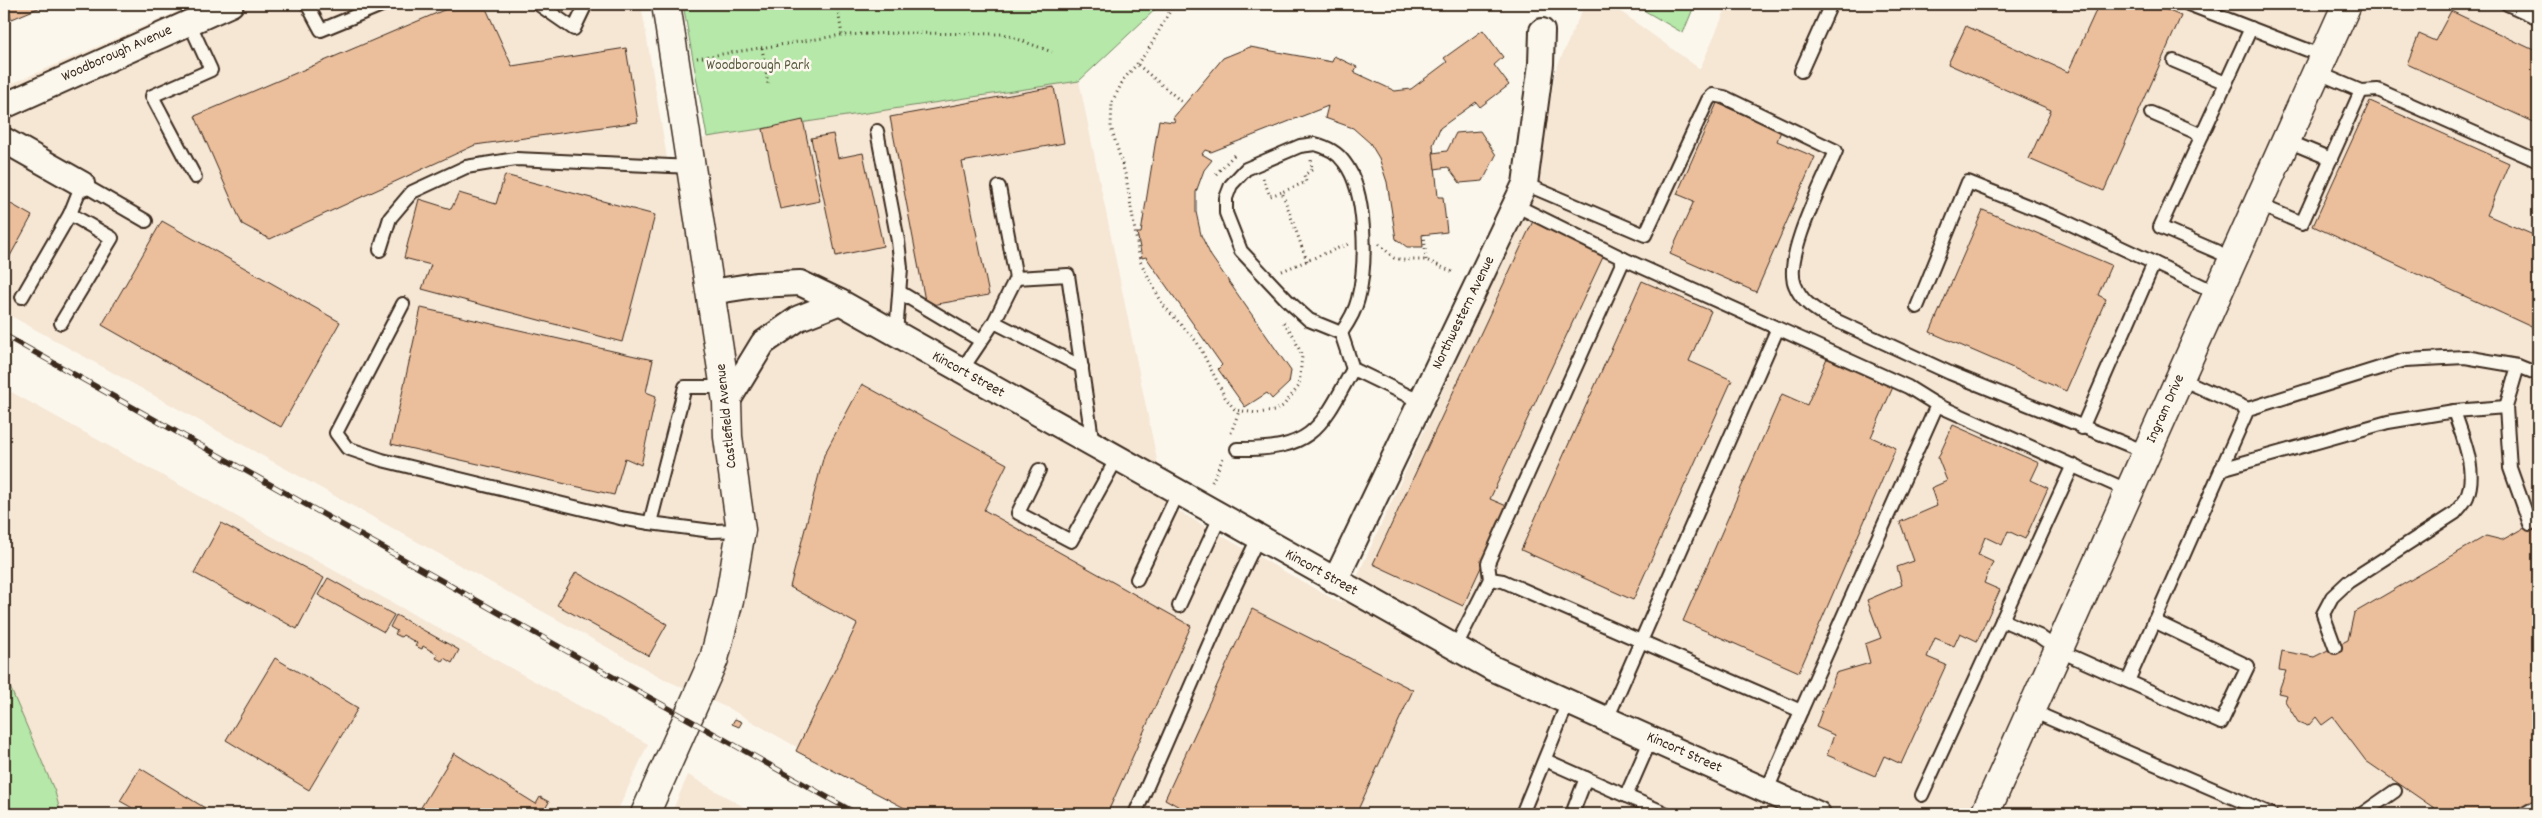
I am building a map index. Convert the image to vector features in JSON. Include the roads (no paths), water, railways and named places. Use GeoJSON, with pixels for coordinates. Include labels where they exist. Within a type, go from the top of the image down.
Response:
{"type":"FeatureCollection","features":[{"type":"Feature","properties":{"kind":"street","name":"Woodborough Avenue"},"geometry":{"type":"LineString","coordinates":[[4,106],[231,4]]}},
{"type":"Feature","properties":{"kind":"street","name":"Castlefield Avenue"},"geometry":{"type":"LineString","coordinates":[[645,814],[714,659],[730,596],[741,530],[728,437],[726,394],[666,4]]}},
{"type":"Feature","properties":{"kind":"street","name":"Ingram Drive"},"geometry":{"type":"LineString","coordinates":[[1985,814],[2060,651],[2146,452],[2346,4]]}},
{"type":"Feature","properties":{"kind":"street","name":"Northwestern Avenue"},"geometry":{"type":"LineString","coordinates":[[1335,581],[1520,195],[1541,64],[1542,31]]}},
{"type":"Feature","properties":{"kind":"street"},"geometry":{"type":"LineString","coordinates":[[4,140],[82,184]]}},
{"type":"Feature","properties":{"kind":"street","name":"Kincort Street"},"geometry":{"type":"LineString","coordinates":[[711,292],[756,285],[800,283],[840,302],[1492,668],[1818,814]]}},
{"type":"Feature","properties":{"kind":"street"},"geometry":{"type":"LineString","coordinates":[[726,394],[764,343],[800,318],[840,302]]}},
{"type":"Feature","properties":{"kind":"lane"},"geometry":{"type":"LineString","coordinates":[[307,4],[321,30],[384,4]]}},
{"type":"Feature","properties":{"kind":"lane"},"geometry":{"type":"LineString","coordinates":[[538,4],[574,29],[586,4]]}},
{"type":"Feature","properties":{"kind":"lane"},"geometry":{"type":"LineString","coordinates":[[1801,71],[1831,4]]}},
{"type":"Feature","properties":{"kind":"lane"},"geometry":{"type":"LineString","coordinates":[[2188,4],[2251,28],[2319,64],[2361,91],[2378,90],[2538,161]]}},
{"type":"Feature","properties":{"kind":"lane"},"geometry":{"type":"LineString","coordinates":[[2508,4],[2538,18]]}},
{"type":"Feature","properties":{"kind":"lane"},"geometry":{"type":"LineString","coordinates":[[189,22],[212,70],[152,96],[195,177]]}},
{"type":"Feature","properties":{"kind":"lane"},"geometry":{"type":"LineString","coordinates":[[2232,258],[2160,227],[2251,28]]}},
{"type":"Feature","properties":{"kind":"lane"},"geometry":{"type":"LineString","coordinates":[[2174,61],[2226,83]]}},
{"type":"Feature","properties":{"kind":"lane"},"geometry":{"type":"LineString","coordinates":[[2256,204],[2302,223],[2361,91]]}},
{"type":"Feature","properties":{"kind":"lane"},"geometry":{"type":"LineString","coordinates":[[1520,195],[1645,235],[1708,100],[1713,95],[1724,97],[1836,151],[1803,227],[1792,271],[1794,285],[1806,304],[1824,315],[1950,373],[2082,428],[2146,452]]}},
{"type":"Feature","properties":{"kind":"lane"},"geometry":{"type":"LineString","coordinates":[[2151,113],[2202,135]]}},
{"type":"Feature","properties":{"kind":"lane"},"geometry":{"type":"LineString","coordinates":[[876,131],[898,242],[901,293],[896,334]]}},
{"type":"Feature","properties":{"kind":"lane"},"geometry":{"type":"LineString","coordinates":[[2285,140],[2331,159]]}},
{"type":"Feature","properties":{"kind":"lane"},"geometry":{"type":"LineString","coordinates":[[1341,333],[1309,320],[1266,277],[1242,251],[1235,239],[1226,213],[1228,191],[1235,178],[1252,165],[1308,145],[1315,144],[1328,148],[1347,166],[1356,189],[1364,238],[1358,300],[1341,333],[1354,369],[1421,402]]}},
{"type":"Feature","properties":{"kind":"lane"},"geometry":{"type":"LineString","coordinates":[[380,250],[390,218],[412,192],[466,167],[516,159],[692,167]]}},
{"type":"Feature","properties":{"kind":"lane"},"geometry":{"type":"LineString","coordinates":[[1917,307],[1968,182],[2060,219],[2217,293]]}},
{"type":"Feature","properties":{"kind":"lane"},"geometry":{"type":"LineString","coordinates":[[22,297],[70,214],[82,184],[146,221]]}},
{"type":"Feature","properties":{"kind":"lane"},"geometry":{"type":"LineString","coordinates":[[961,371],[980,340],[994,322],[1016,278],[999,187]]}},
{"type":"Feature","properties":{"kind":"lane"},"geometry":{"type":"LineString","coordinates":[[1520,195],[1624,259],[1777,330],[1908,387],[1937,405],[2129,491]]}},
{"type":"Feature","properties":{"kind":"lane"},"geometry":{"type":"LineString","coordinates":[[61,323],[112,238],[70,214]]}},
{"type":"Feature","properties":{"kind":"lane"},"geometry":{"type":"LineString","coordinates":[[1455,648],[1490,578],[1488,563],[1624,259]]}},
{"type":"Feature","properties":{"kind":"lane"},"geometry":{"type":"LineString","coordinates":[[2082,428],[2154,263]]}},
{"type":"Feature","properties":{"kind":"lane"},"geometry":{"type":"LineString","coordinates":[[1016,278],[1068,275],[1093,445]]}},
{"type":"Feature","properties":{"kind":"lane"},"geometry":{"type":"LineString","coordinates":[[901,293],[980,340]]}},
{"type":"Feature","properties":{"kind":"lane"},"geometry":{"type":"LineString","coordinates":[[403,304],[336,433],[347,448],[401,464],[620,518],[712,531],[741,530]]}},
{"type":"Feature","properties":{"kind":"lane"},"geometry":{"type":"LineString","coordinates":[[994,322],[1082,367]]}},
{"type":"Feature","properties":{"kind":"lane"},"geometry":{"type":"LineString","coordinates":[[1606,719],[1777,330]]}},
{"type":"Feature","properties":{"kind":"lane"},"geometry":{"type":"LineString","coordinates":[[2179,378],[2248,409],[2405,360],[2465,357],[2518,366],[2538,374]]}},
{"type":"Feature","properties":{"kind":"lane"},"geometry":{"type":"LineString","coordinates":[[2518,366],[2506,407],[2510,468],[2530,524]]}},
{"type":"Feature","properties":{"kind":"lane"},"geometry":{"type":"LineString","coordinates":[[1237,449],[1279,448],[1310,433],[1326,418],[1354,369]]}},
{"type":"Feature","properties":{"kind":"lane"},"geometry":{"type":"LineString","coordinates":[[650,523],[685,387],[726,394]]}},
{"type":"Feature","properties":{"kind":"lane"},"geometry":{"type":"LineString","coordinates":[[1767,790],[1937,405]]}},
{"type":"Feature","properties":{"kind":"lane"},"geometry":{"type":"LineString","coordinates":[[2221,469],[2388,422],[2454,411],[2506,407]]}},
{"type":"Feature","properties":{"kind":"lane"},"geometry":{"type":"LineString","coordinates":[[2128,681],[2248,409]]}},
{"type":"Feature","properties":{"kind":"lane"},"geometry":{"type":"LineString","coordinates":[[2335,647],[2323,614],[2332,597],[2348,582],[2455,513],[2467,497],[2470,481],[2469,458],[2454,411]]}},
{"type":"Feature","properties":{"kind":"lane"},"geometry":{"type":"LineString","coordinates":[[1039,470],[1018,513],[1071,542],[1117,458]]}},
{"type":"Feature","properties":{"kind":"lane"},"geometry":{"type":"LineString","coordinates":[[1922,794],[2073,465]]}},
{"type":"Feature","properties":{"kind":"lane"},"geometry":{"type":"LineString","coordinates":[[1137,579],[1178,493]]}},
{"type":"Feature","properties":{"kind":"lane"},"geometry":{"type":"LineString","coordinates":[[1180,606],[1220,517]]}},
{"type":"Feature","properties":{"kind":"lane"},"geometry":{"type":"LineString","coordinates":[[1136,814],[1227,603],[1258,538]]}},
{"type":"Feature","properties":{"kind":"lane"},"geometry":{"type":"LineString","coordinates":[[1490,578],[1503,581],[1802,711]]}},
{"type":"Feature","properties":{"kind":"lane"},"geometry":{"type":"LineString","coordinates":[[2002,620],[2039,636],[2060,651],[2221,723],[2248,666],[2154,621]]}},
{"type":"Feature","properties":{"kind":"lane"},"geometry":{"type":"LineString","coordinates":[[1522,814],[1568,702]]}},
{"type":"Feature","properties":{"kind":"lane"},"geometry":{"type":"LineString","coordinates":[[2032,711],[2271,814]]}},
{"type":"Feature","properties":{"kind":"lane"},"geometry":{"type":"LineString","coordinates":[[1626,796],[1651,739]]}},
{"type":"Feature","properties":{"kind":"lane"},"geometry":{"type":"LineString","coordinates":[[1544,760],[1662,812]]}},
{"type":"Feature","properties":{"kind":"lane"},"geometry":{"type":"LineString","coordinates":[[1572,814],[1586,778]]}},
{"type":"Feature","properties":{"kind":"lane"},"geometry":{"type":"LineString","coordinates":[[2362,814],[2395,791]]}},
{"type":"Feature","properties":{"kind":"lane"},"geometry":{"type":"LineString","coordinates":[[2524,814],[2538,806]]}},
{"type":"Feature","properties":{"kind":"railway"},"geometry":{"type":"LineString","coordinates":[[4,335],[857,814]]}},
{"type":"Feature","properties":{"kind":"park label","name":"Woodborough Park"},"geometry":{"type":"Point","coordinates":[758,66]}}]}
